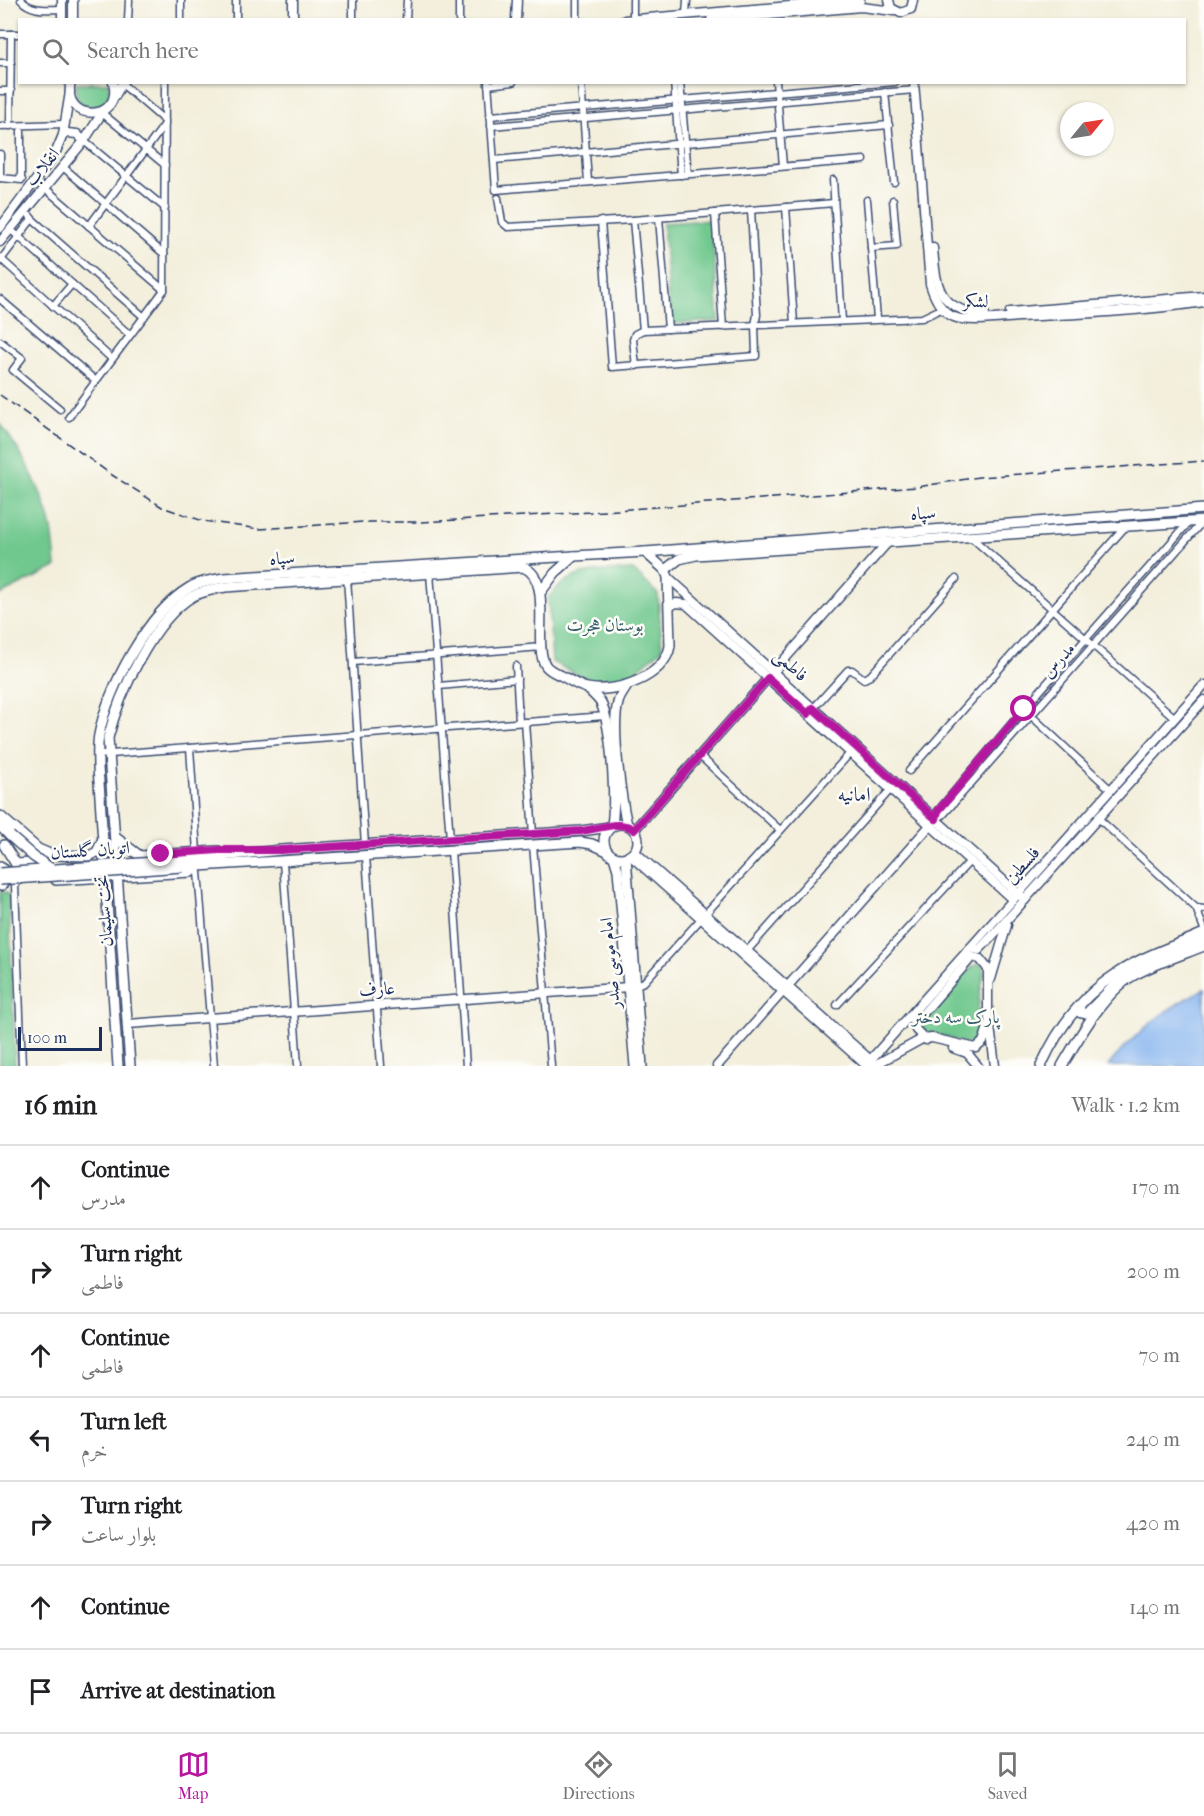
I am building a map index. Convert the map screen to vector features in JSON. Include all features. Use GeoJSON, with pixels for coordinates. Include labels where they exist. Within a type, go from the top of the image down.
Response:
{"type":"FeatureCollection","features":[{"type":"Feature","properties":{"kind":"main road","name":"سپاه"},"geometry":{"type":"LineString","coordinates":[[645,552],[697,546],[1204,510]]}},
{"type":"Feature","properties":{"kind":"main road","name":"سپاه"},"geometry":{"type":"LineString","coordinates":[[666,573],[679,559],[686,556],[1203,521]]}},
{"type":"Feature","properties":{"kind":"main road"},"geometry":{"type":"LineString","coordinates":[[588,689],[627,686],[663,663],[669,655],[666,573],[645,552],[574,556],[555,573],[540,593],[543,659],[551,670],[588,689],[600,701],[608,724],[615,806],[611,826],[603,841],[610,854]]}},
{"type":"Feature","properties":{"kind":"main road","name":"سپاه"},"geometry":{"type":"LineString","coordinates":[[98,755],[99,737],[106,710],[129,661],[157,618],[172,600],[206,581],[224,578],[430,568],[574,556]]}},
{"type":"Feature","properties":{"kind":"main road","name":"سپاه"},"geometry":{"type":"LineString","coordinates":[[109,754],[108,738],[114,713],[148,646],[164,623],[186,601],[209,590],[430,568],[523,567],[531,570],[535,576],[540,593]]}},
{"type":"Feature","properties":{"kind":"main road"},"geometry":{"type":"LineString","coordinates":[[0,884],[118,878],[283,862],[580,842],[592,844],[610,854],[630,855],[638,841],[622,806],[615,724],[618,701],[627,686]]}},
{"type":"Feature","properties":{"kind":"main road","name":"تخت سلیمان"},"geometry":{"type":"LineString","coordinates":[[109,754],[130,1066]]}},
{"type":"Feature","properties":{"kind":"main road","name":"تخت سلیمان"},"geometry":{"type":"LineString","coordinates":[[98,755],[118,1066]]}},
{"type":"Feature","properties":{"kind":"main road"},"geometry":{"type":"LineString","coordinates":[[0,816],[38,849],[52,855],[89,856],[97,852],[102,840]]}},
{"type":"Feature","properties":{"kind":"main road"},"geometry":{"type":"LineString","coordinates":[[115,837],[140,856],[281,850],[533,834],[611,826],[618,823],[631,827]]}},
{"type":"Feature","properties":{"kind":"main road"},"geometry":{"type":"LineString","coordinates":[[0,826],[34,857],[52,869]]}},
{"type":"Feature","properties":{"kind":"main road"},"geometry":{"type":"LineString","coordinates":[[2,843],[16,864],[16,883]]}},
{"type":"Feature","properties":{"kind":"main road"},"geometry":{"type":"LineString","coordinates":[[0,884],[4,884],[8,877],[5,870],[0,867],[7,855],[2,843]]}},
{"type":"Feature","properties":{"kind":"main road"},"geometry":{"type":"LineString","coordinates":[[16,864],[32,862],[37,857],[38,849]]}},
{"type":"Feature","properties":{"kind":"main road"},"geometry":{"type":"LineString","coordinates":[[0,884],[182,864],[281,850]]}},
{"type":"Feature","properties":{"kind":"main road"},"geometry":{"type":"LineString","coordinates":[[161,854],[150,861],[138,861],[134,867],[138,873],[164,874]]}},
{"type":"Feature","properties":{"kind":"main road","name":"امام موسی صدر"},"geometry":{"type":"LineString","coordinates":[[610,854],[618,870],[642,1066]]}},
{"type":"Feature","properties":{"kind":"main road","name":"امام موسی صدر"},"geometry":{"type":"LineString","coordinates":[[630,855],[635,1066]]}},
{"type":"Feature","properties":{"kind":"main road"},"geometry":{"type":"LineString","coordinates":[[182,864],[283,862]]}},
{"type":"Feature","properties":{"kind":"main road","name":"اتوبان گلستان"},"geometry":{"type":"LineString","coordinates":[[0,873],[182,864]]}},
{"type":"Feature","properties":{"kind":"main road"},"geometry":{"type":"LineString","coordinates":[[1041,1066],[1055,1037],[1080,1005],[1100,985],[1117,973],[1204,933]]}},
{"type":"Feature","properties":{"kind":"main road"},"geometry":{"type":"LineString","coordinates":[[1062,1066],[1110,996],[1136,971],[1204,946]]}},
{"type":"Feature","properties":{"kind":"street"},"geometry":{"type":"LineString","coordinates":[[73,18],[74,0]]}},
{"type":"Feature","properties":{"kind":"street"},"geometry":{"type":"LineString","coordinates":[[128,18],[129,0]]}},
{"type":"Feature","properties":{"kind":"street"},"geometry":{"type":"LineString","coordinates":[[181,0],[181,18]]}},
{"type":"Feature","properties":{"kind":"street"},"geometry":{"type":"LineString","coordinates":[[236,0],[236,18]]}},
{"type":"Feature","properties":{"kind":"street"},"geometry":{"type":"LineString","coordinates":[[293,18],[294,0]]}},
{"type":"Feature","properties":{"kind":"street"},"geometry":{"type":"LineString","coordinates":[[353,0],[353,18]]}},
{"type":"Feature","properties":{"kind":"street"},"geometry":{"type":"LineString","coordinates":[[406,18],[407,0]]}},
{"type":"Feature","properties":{"kind":"street"},"geometry":{"type":"LineString","coordinates":[[459,0],[459,18]]}},
{"type":"Feature","properties":{"kind":"street"},"geometry":{"type":"LineString","coordinates":[[516,18],[517,0]]}},
{"type":"Feature","properties":{"kind":"street"},"geometry":{"type":"LineString","coordinates":[[577,0],[577,18]]}},
{"type":"Feature","properties":{"kind":"street"},"geometry":{"type":"LineString","coordinates":[[633,0],[633,18]]}},
{"type":"Feature","properties":{"kind":"street"},"geometry":{"type":"LineString","coordinates":[[686,14],[687,0]]}},
{"type":"Feature","properties":{"kind":"street"},"geometry":{"type":"LineString","coordinates":[[746,18],[770,10],[860,0]]}},
{"type":"Feature","properties":{"kind":"street"},"geometry":{"type":"LineString","coordinates":[[890,0],[897,14]]}},
{"type":"Feature","properties":{"kind":"street"},"geometry":{"type":"LineString","coordinates":[[24,1],[36,9],[62,5]]}},
{"type":"Feature","properties":{"kind":"street"},"geometry":{"type":"LineString","coordinates":[[644,18],[686,14],[861,7],[879,4],[897,14],[904,13],[912,5]]}},
{"type":"Feature","properties":{"kind":"street"},"geometry":{"type":"LineString","coordinates":[[0,34],[18,34]]}},
{"type":"Feature","properties":{"kind":"street"},"geometry":{"type":"LineString","coordinates":[[10,126],[11,34]]}},
{"type":"Feature","properties":{"kind":"street"},"geometry":{"type":"LineString","coordinates":[[0,63],[11,63]]}},
{"type":"Feature","properties":{"kind":"street","name":"انقلاب"},"geometry":{"type":"LineString","coordinates":[[0,242],[29,215],[112,102],[119,84]]}},
{"type":"Feature","properties":{"kind":"street"},"geometry":{"type":"LineString","coordinates":[[120,84],[165,123]]}},
{"type":"Feature","properties":{"kind":"street"},"geometry":{"type":"LineString","coordinates":[[69,417],[164,290],[165,84]]}},
{"type":"Feature","properties":{"kind":"street"},"geometry":{"type":"LineString","coordinates":[[488,84],[496,190],[864,160]]}},
{"type":"Feature","properties":{"kind":"street"},"geometry":{"type":"LineString","coordinates":[[581,84],[588,182]]}},
{"type":"Feature","properties":{"kind":"street"},"geometry":{"type":"LineString","coordinates":[[674,84],[685,174]]}},
{"type":"Feature","properties":{"kind":"street"},"geometry":{"type":"LineString","coordinates":[[678,100],[680,84]]}},
{"type":"Feature","properties":{"kind":"street"},"geometry":{"type":"LineString","coordinates":[[776,84],[783,166]]}},
{"type":"Feature","properties":{"kind":"street"},"geometry":{"type":"LineString","coordinates":[[490,116],[871,84]]}},
{"type":"Feature","properties":{"kind":"street"},"geometry":{"type":"LineString","coordinates":[[491,126],[885,92],[916,85]]}},
{"type":"Feature","properties":{"kind":"street","name":"لشکر"},"geometry":{"type":"LineString","coordinates":[[916,85],[935,274],[940,293],[950,305],[968,313],[990,314],[1204,296]]}},
{"type":"Feature","properties":{"kind":"street","name":"لشکر"},"geometry":{"type":"LineString","coordinates":[[916,85],[930,284],[942,308],[954,317],[997,318],[1098,312],[1204,302]]}},
{"type":"Feature","properties":{"kind":"street"},"geometry":{"type":"LineString","coordinates":[[70,86],[73,103],[81,111],[93,114],[103,112],[165,165]]}},
{"type":"Feature","properties":{"kind":"street","name":"انقلاب"},"geometry":{"type":"LineString","coordinates":[[0,228],[55,154],[63,135],[70,86]]}},
{"type":"Feature","properties":{"kind":"street"},"geometry":{"type":"LineString","coordinates":[[0,91],[10,91]]}},
{"type":"Feature","properties":{"kind":"street"},"geometry":{"type":"LineString","coordinates":[[885,92],[894,182]]}},
{"type":"Feature","properties":{"kind":"street"},"geometry":{"type":"LineString","coordinates":[[89,226],[165,123]]}},
{"type":"Feature","properties":{"kind":"street"},"geometry":{"type":"LineString","coordinates":[[0,126],[65,124]]}},
{"type":"Feature","properties":{"kind":"street"},"geometry":{"type":"LineString","coordinates":[[494,160],[889,125]]}},
{"type":"Feature","properties":{"kind":"street"},"geometry":{"type":"LineString","coordinates":[[0,154],[0,178],[22,179],[21,131]]}},
{"type":"Feature","properties":{"kind":"street"},"geometry":{"type":"LineString","coordinates":[[63,135],[77,134],[165,208]]}},
{"type":"Feature","properties":{"kind":"street"},"geometry":{"type":"LineString","coordinates":[[63,167],[164,254]]}},
{"type":"Feature","properties":{"kind":"street"},"geometry":{"type":"LineString","coordinates":[[833,180],[842,321]]}},
{"type":"Feature","properties":{"kind":"street"},"geometry":{"type":"LineString","coordinates":[[46,189],[164,290]]}},
{"type":"Feature","properties":{"kind":"street"},"geometry":{"type":"LineString","coordinates":[[498,198],[502,222],[508,227],[633,220],[834,203]]}},
{"type":"Feature","properties":{"kind":"street"},"geometry":{"type":"LineString","coordinates":[[867,200],[877,320]]}},
{"type":"Feature","properties":{"kind":"street"},"geometry":{"type":"LineString","coordinates":[[871,249],[897,246],[893,200]]}},
{"type":"Feature","properties":{"kind":"street"},"geometry":{"type":"LineString","coordinates":[[786,207],[794,323]]}},
{"type":"Feature","properties":{"kind":"street"},"geometry":{"type":"LineString","coordinates":[[601,221],[612,367],[636,366],[756,356],[757,315],[751,210]]}},
{"type":"Feature","properties":{"kind":"street"},"geometry":{"type":"LineString","coordinates":[[715,213],[723,327]]}},
{"type":"Feature","properties":{"kind":"street"},"geometry":{"type":"LineString","coordinates":[[112,359],[0,259],[19,236],[29,215],[144,317]]}},
{"type":"Feature","properties":{"kind":"street"},"geometry":{"type":"LineString","coordinates":[[659,218],[668,329]]}},
{"type":"Feature","properties":{"kind":"street"},"geometry":{"type":"LineString","coordinates":[[633,220],[643,330]]}},
{"type":"Feature","properties":{"kind":"street"},"geometry":{"type":"LineString","coordinates":[[11,230],[130,335]]}},
{"type":"Feature","properties":{"kind":"street"},"geometry":{"type":"LineString","coordinates":[[53,306],[72,284]]}},
{"type":"Feature","properties":{"kind":"street"},"geometry":{"type":"LineString","coordinates":[[0,299],[96,381]]}},
{"type":"Feature","properties":{"kind":"street"},"geometry":{"type":"LineString","coordinates":[[636,366],[633,340],[635,334],[643,330],[922,318],[942,308]]}},
{"type":"Feature","properties":{"kind":"street"},"geometry":{"type":"LineString","coordinates":[[0,341],[22,358],[13,370],[60,410]]}},
{"type":"Feature","properties":{"kind":"street","name":"مدرس"},"geometry":{"type":"LineString","coordinates":[[717,1066],[1203,521]]}},
{"type":"Feature","properties":{"kind":"street","name":"مدرس"},"geometry":{"type":"LineString","coordinates":[[934,822],[938,811],[1024,709],[1189,522]]}},
{"type":"Feature","properties":{"kind":"street"},"geometry":{"type":"LineString","coordinates":[[909,771],[1126,526]]}},
{"type":"Feature","properties":{"kind":"street"},"geometry":{"type":"LineString","coordinates":[[970,537],[1175,718]]}},
{"type":"Feature","properties":{"kind":"street"},"geometry":{"type":"LineString","coordinates":[[631,827],[700,756],[888,542]]}},
{"type":"Feature","properties":{"kind":"street"},"geometry":{"type":"LineString","coordinates":[[430,568],[450,839]]}},
{"type":"Feature","properties":{"kind":"street","name":"فاطمی"},"geometry":{"type":"LineString","coordinates":[[666,573],[771,675]]}},
{"type":"Feature","properties":{"kind":"street"},"geometry":{"type":"LineString","coordinates":[[347,578],[365,845]]}},
{"type":"Feature","properties":{"kind":"street"},"geometry":{"type":"LineString","coordinates":[[811,711],[848,670],[852,670],[864,679],[870,676],[956,579]]}},
{"type":"Feature","properties":{"kind":"street","name":"فاطمی"},"geometry":{"type":"LineString","coordinates":[[669,606],[676,603],[686,604],[771,675],[1019,898]]}},
{"type":"Feature","properties":{"kind":"street"},"geometry":{"type":"LineString","coordinates":[[353,662],[542,647]]}},
{"type":"Feature","properties":{"kind":"street"},"geometry":{"type":"LineString","coordinates":[[516,666],[533,834]]}},
{"type":"Feature","properties":{"kind":"street"},"geometry":{"type":"LineString","coordinates":[[439,686],[517,679]]}},
{"type":"Feature","properties":{"kind":"street","name":"فلسطین"},"geometry":{"type":"LineString","coordinates":[[974,951],[1204,685]]}},
{"type":"Feature","properties":{"kind":"street","name":"فلسطین"},"geometry":{"type":"LineString","coordinates":[[974,951],[1013,913],[1019,898],[1098,818],[1204,700]]}},
{"type":"Feature","properties":{"kind":"street"},"geometry":{"type":"LineString","coordinates":[[1024,709],[1111,790]]}},
{"type":"Feature","properties":{"kind":"street"},"geometry":{"type":"LineString","coordinates":[[98,755],[605,716]]}},
{"type":"Feature","properties":{"kind":"street"},"geometry":{"type":"LineString","coordinates":[[190,748],[197,852]]}},
{"type":"Feature","properties":{"kind":"street"},"geometry":{"type":"LineString","coordinates":[[633,986],[644,982],[853,749]]}},
{"type":"Feature","properties":{"kind":"street","name":"فاطمی"},"geometry":{"type":"LineString","coordinates":[[853,749],[891,789],[934,822],[970,861],[1019,898]]}},
{"type":"Feature","properties":{"kind":"street"},"geometry":{"type":"LineString","coordinates":[[700,756],[780,830]]}},
{"type":"Feature","properties":{"kind":"street"},"geometry":{"type":"LineString","coordinates":[[747,951],[891,789]]}},
{"type":"Feature","properties":{"kind":"street"},"geometry":{"type":"LineString","coordinates":[[1098,818],[1196,908],[1204,929]]}},
{"type":"Feature","properties":{"kind":"street"},"geometry":{"type":"LineString","coordinates":[[533,845],[551,1066]]}},
{"type":"Feature","properties":{"kind":"street"},"geometry":{"type":"LineString","coordinates":[[451,850],[466,1066]]}},
{"type":"Feature","properties":{"kind":"street"},"geometry":{"type":"LineString","coordinates":[[630,855],[869,1064]]}},
{"type":"Feature","properties":{"kind":"street"},"geometry":{"type":"LineString","coordinates":[[366,856],[381,1066]]}},
{"type":"Feature","properties":{"kind":"street"},"geometry":{"type":"LineString","coordinates":[[837,1005],[970,861]]}},
{"type":"Feature","properties":{"kind":"street"},"geometry":{"type":"LineString","coordinates":[[283,862],[298,1066]]}},
{"type":"Feature","properties":{"kind":"street"},"geometry":{"type":"LineString","coordinates":[[198,872],[214,1066]]}},
{"type":"Feature","properties":{"kind":"street"},"geometry":{"type":"LineString","coordinates":[[16,883],[22,1066]]}},
{"type":"Feature","properties":{"kind":"street"},"geometry":{"type":"LineString","coordinates":[[1196,908],[1204,909]]}},
{"type":"Feature","properties":{"kind":"street"},"geometry":{"type":"LineString","coordinates":[[988,988],[1005,929],[1013,913]]}},
{"type":"Feature","properties":{"kind":"street"},"geometry":{"type":"LineString","coordinates":[[702,916],[747,951],[785,990]]}},
{"type":"Feature","properties":{"kind":"street"},"geometry":{"type":"LineString","coordinates":[[1080,1005],[1080,1013],[1085,1014],[1119,979],[1204,939]]}},
{"type":"Feature","properties":{"kind":"street"},"geometry":{"type":"LineString","coordinates":[[869,1064],[959,960],[974,951]]}},
{"type":"Feature","properties":{"kind":"street"},"geometry":{"type":"LineString","coordinates":[[974,951],[988,969],[989,1024],[995,1066]]}},
{"type":"Feature","properties":{"kind":"street"},"geometry":{"type":"LineString","coordinates":[[914,1024],[974,951]]}},
{"type":"Feature","properties":{"kind":"street","name":"عارف"},"geometry":{"type":"LineString","coordinates":[[128,1024],[633,986]]}},
{"type":"Feature","properties":{"kind":"street"},"geometry":{"type":"LineString","coordinates":[[1096,1004],[1110,996]]}},
{"type":"Feature","properties":{"kind":"street"},"geometry":{"type":"LineString","coordinates":[[912,1015],[922,1039],[967,1053],[978,1066]]}},
{"type":"Feature","properties":{"kind":"street"},"geometry":{"type":"LineString","coordinates":[[869,1064],[922,1039],[938,1039],[976,1048],[983,1042],[989,1024]]}},
{"type":"Feature","properties":{"kind":"green space"},"geometry":{"type":"Polygon","coordinates":[[[76,84],[108,84],[108,98],[101,106],[86,107],[76,97],[76,84]]]}},
{"type":"Feature","properties":{"kind":"green space"},"geometry":{"type":"Polygon","coordinates":[[[711,220],[719,321],[670,324],[663,223],[711,220]]]}},
{"type":"Feature","properties":{"kind":"green space"},"geometry":{"type":"Polygon","coordinates":[[[0,423],[17,448],[44,501],[52,529],[56,567],[0,595],[0,423]]]}},
{"type":"Feature","properties":{"kind":"green space","name":"بوستان هجرت"},"geometry":{"type":"Polygon","coordinates":[[[633,570],[658,594],[662,649],[630,676],[588,680],[552,662],[548,598],[557,588],[576,576],[586,573],[633,570]]]}},
{"type":"Feature","properties":{"kind":"green space"},"geometry":{"type":"Polygon","coordinates":[[[0,892],[6,892],[9,895],[15,1066],[0,1066],[0,892]]]}},
{"type":"Feature","properties":{"kind":"green space","name":"پارک سه دختر"},"geometry":{"type":"Polygon","coordinates":[[[979,963],[984,973],[977,1023],[979,1041],[975,1046],[924,1033],[921,1029],[946,992],[961,976],[979,963]]]}},
{"type":"Feature","properties":{"kind":"water"},"geometry":{"type":"Polygon","coordinates":[[[1204,989],[1204,1066],[1108,1066],[1152,1022],[1177,1004],[1204,989]]]}},
{"type":"Feature","properties":{"kind":"railway"},"geometry":{"type":"LineString","coordinates":[[0,395],[112,475],[162,507],[203,521],[259,529],[591,512],[917,487],[979,477],[1204,461]]}},
{"type":"Feature","properties":{"kind":"district","name":"امانیه"},"geometry":{"type":"Point","coordinates":[854,794]}},
{"type":"Feature","properties":{"kind":"route"},"geometry":{"type":"LineString","coordinates":[[161,854],[219,850],[281,850],[581,831],[610,827],[618,823],[634,830],[768,678],[808,714],[813,708],[936,819],[938,811],[1024,709]]}}]}
